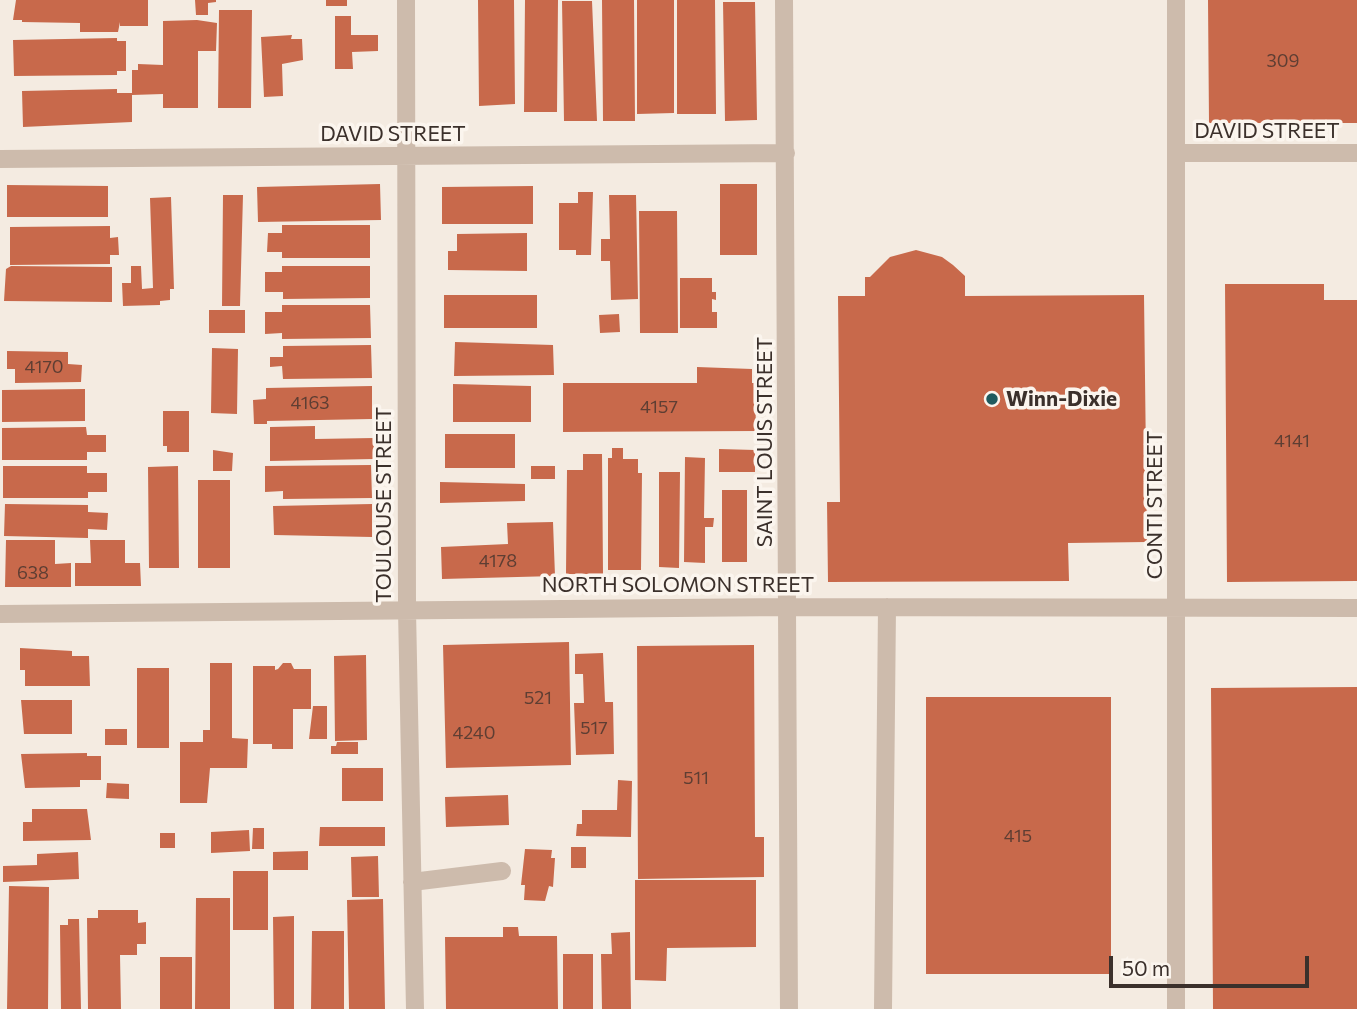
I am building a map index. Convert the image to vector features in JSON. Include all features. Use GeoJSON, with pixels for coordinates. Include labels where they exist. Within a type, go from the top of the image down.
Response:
{"type":"FeatureCollection","features":[{"type":"Feature","properties":{"kind":"street","name":"TOULOUSE STREET"},"geometry":{"type":"LineString","coordinates":[[406,0],[407,610],[415,1009]]}},
{"type":"Feature","properties":{"kind":"street","name":"SAINT LOUIS STREET"},"geometry":{"type":"LineString","coordinates":[[784,0],[789,1009]]}},
{"type":"Feature","properties":{"kind":"street","name":"CONTI STREET"},"geometry":{"type":"LineString","coordinates":[[1176,0],[1179,606],[1176,1009]]}},
{"type":"Feature","properties":{"kind":"street","name":"DAVID STREET"},"geometry":{"type":"LineString","coordinates":[[0,159],[786,153]]}},
{"type":"Feature","properties":{"kind":"street","name":"DAVID STREET"},"geometry":{"type":"LineString","coordinates":[[1176,153],[1357,153]]}},
{"type":"Feature","properties":{"kind":"street","name":"NORTH SOLOMON STREET"},"geometry":{"type":"LineString","coordinates":[[0,614],[788,607],[1357,608]]}},
{"type":"Feature","properties":{"kind":"street"},"geometry":{"type":"LineString","coordinates":[[883,1009],[887,607]]}},
{"type":"Feature","properties":{"kind":"street"},"geometry":{"type":"LineString","coordinates":[[412,882],[502,871]]}},
{"type":"Feature","properties":{"kind":"building"},"geometry":{"type":"Polygon","coordinates":[[[16,0],[148,0],[148,26],[120,26],[120,22],[118,32],[80,32],[80,23],[22,22],[13,20],[16,0]]]}},
{"type":"Feature","properties":{"kind":"building"},"geometry":{"type":"Polygon","coordinates":[[[195,0],[216,2],[208,3],[208,15],[196,15],[195,0]]]}},
{"type":"Feature","properties":{"kind":"building"},"geometry":{"type":"Polygon","coordinates":[[[326,0],[347,0],[347,6],[326,6],[326,0]]]}},
{"type":"Feature","properties":{"kind":"building"},"geometry":{"type":"Polygon","coordinates":[[[478,0],[514,0],[515,104],[479,106],[478,0]]]}},
{"type":"Feature","properties":{"kind":"building"},"geometry":{"type":"Polygon","coordinates":[[[525,0],[558,0],[557,112],[524,112],[525,0]]]}},
{"type":"Feature","properties":{"kind":"building"},"geometry":{"type":"Polygon","coordinates":[[[602,0],[634,0],[635,121],[603,121],[602,0]]]}},
{"type":"Feature","properties":{"kind":"building"},"geometry":{"type":"Polygon","coordinates":[[[637,0],[674,0],[674,113],[637,114],[637,0]]]}},
{"type":"Feature","properties":{"kind":"building"},"geometry":{"type":"Polygon","coordinates":[[[677,0],[715,0],[716,114],[677,114],[677,0]]]}},
{"type":"Feature","properties":{"kind":"building"},"geometry":{"type":"Polygon","coordinates":[[[1208,0],[1357,0],[1357,123],[1209,123],[1208,0]]]}},
{"type":"Feature","properties":{"kind":"building"},"geometry":{"type":"Polygon","coordinates":[[[562,1],[592,1],[597,121],[564,121],[562,1]]]}},
{"type":"Feature","properties":{"kind":"building"},"geometry":{"type":"Polygon","coordinates":[[[723,2],[755,2],[757,120],[725,121],[723,2]]]}},
{"type":"Feature","properties":{"kind":"building"},"geometry":{"type":"Polygon","coordinates":[[[219,10],[252,10],[251,108],[218,108],[219,10]]]}},
{"type":"Feature","properties":{"kind":"building"},"geometry":{"type":"Polygon","coordinates":[[[335,16],[351,16],[351,35],[378,35],[378,51],[352,52],[353,69],[335,69],[335,16]]]}},
{"type":"Feature","properties":{"kind":"building"},"geometry":{"type":"Polygon","coordinates":[[[197,20],[217,23],[216,51],[198,51],[198,108],[163,108],[163,94],[132,95],[132,122],[23,127],[22,91],[117,89],[117,93],[132,93],[132,70],[138,70],[138,64],[163,65],[163,21],[197,20]]]}},
{"type":"Feature","properties":{"kind":"building"},"geometry":{"type":"Polygon","coordinates":[[[292,35],[291,39],[302,39],[303,60],[282,64],[283,96],[264,97],[261,37],[292,35]]]}},
{"type":"Feature","properties":{"kind":"building"},"geometry":{"type":"Polygon","coordinates":[[[117,38],[117,41],[126,41],[126,71],[117,71],[117,75],[14,76],[13,40],[117,38]]]}},
{"type":"Feature","properties":{"kind":"building"},"geometry":{"type":"Polygon","coordinates":[[[380,184],[381,220],[258,222],[257,187],[380,184]]]}},
{"type":"Feature","properties":{"kind":"building"},"geometry":{"type":"Polygon","coordinates":[[[720,184],[757,184],[757,255],[720,255],[720,184]]]}},
{"type":"Feature","properties":{"kind":"building"},"geometry":{"type":"Polygon","coordinates":[[[7,185],[108,186],[108,217],[7,217],[7,185]]]}},
{"type":"Feature","properties":{"kind":"building"},"geometry":{"type":"Polygon","coordinates":[[[533,186],[533,224],[442,224],[442,187],[533,186]]]}},
{"type":"Feature","properties":{"kind":"building"},"geometry":{"type":"Polygon","coordinates":[[[578,192],[593,192],[591,255],[576,255],[576,250],[559,250],[559,203],[578,203],[578,192]]]}},
{"type":"Feature","properties":{"kind":"building"},"geometry":{"type":"Polygon","coordinates":[[[223,195],[243,195],[240,306],[222,306],[223,195]]]}},
{"type":"Feature","properties":{"kind":"building"},"geometry":{"type":"Polygon","coordinates":[[[609,195],[636,195],[638,299],[611,300],[610,261],[601,261],[601,239],[610,239],[609,195]]]}},
{"type":"Feature","properties":{"kind":"building"},"geometry":{"type":"Polygon","coordinates":[[[171,197],[174,289],[170,289],[170,300],[160,301],[160,305],[123,306],[122,283],[131,283],[131,266],[141,266],[142,289],[153,288],[150,198],[171,197]]]}},
{"type":"Feature","properties":{"kind":"building"},"geometry":{"type":"Polygon","coordinates":[[[639,211],[677,211],[678,333],[640,333],[639,211]]]}},
{"type":"Feature","properties":{"kind":"building"},"geometry":{"type":"Polygon","coordinates":[[[282,225],[370,225],[370,258],[282,258],[282,252],[267,252],[268,233],[282,233],[282,225]]]}},
{"type":"Feature","properties":{"kind":"building"},"geometry":{"type":"Polygon","coordinates":[[[110,226],[110,238],[118,237],[119,255],[110,255],[110,264],[10,265],[10,227],[110,226]]]}},
{"type":"Feature","properties":{"kind":"building"},"geometry":{"type":"Polygon","coordinates":[[[527,233],[527,271],[448,270],[448,251],[457,251],[457,234],[527,233]]]}},
{"type":"Feature","properties":{"kind":"building","name":"Winn-Dixie"},"geometry":{"type":"Polygon","coordinates":[[[916,250],[942,257],[965,276],[965,296],[1144,295],[1147,542],[1068,543],[1069,581],[828,582],[827,502],[840,502],[838,296],[865,296],[865,277],[870,277],[890,257],[916,250]]]}},
{"type":"Feature","properties":{"kind":"building"},"geometry":{"type":"Polygon","coordinates":[[[11,266],[112,267],[112,302],[4,301],[6,269],[11,266]]]}},
{"type":"Feature","properties":{"kind":"building"},"geometry":{"type":"Polygon","coordinates":[[[282,266],[370,266],[370,298],[283,299],[283,292],[265,292],[265,272],[282,272],[282,266]]]}},
{"type":"Feature","properties":{"kind":"building"},"geometry":{"type":"Polygon","coordinates":[[[680,278],[712,278],[712,292],[716,292],[716,300],[712,299],[712,312],[717,312],[717,328],[680,328],[680,278]]]}},
{"type":"Feature","properties":{"kind":"building"},"geometry":{"type":"Polygon","coordinates":[[[1225,284],[1324,284],[1324,300],[1357,300],[1357,581],[1227,582],[1225,284]]]}},
{"type":"Feature","properties":{"kind":"building"},"geometry":{"type":"Polygon","coordinates":[[[444,295],[537,295],[537,328],[444,328],[444,295]]]}},
{"type":"Feature","properties":{"kind":"building"},"geometry":{"type":"Polygon","coordinates":[[[282,305],[370,305],[371,338],[282,339],[282,333],[265,334],[265,312],[282,312],[282,305]]]}},
{"type":"Feature","properties":{"kind":"building"},"geometry":{"type":"Polygon","coordinates":[[[209,310],[245,310],[245,333],[209,333],[209,310]]]}},
{"type":"Feature","properties":{"kind":"building"},"geometry":{"type":"Polygon","coordinates":[[[619,314],[620,332],[600,333],[599,315],[619,314]]]}},
{"type":"Feature","properties":{"kind":"building"},"geometry":{"type":"Polygon","coordinates":[[[455,342],[553,345],[554,375],[454,376],[455,342]]]}},
{"type":"Feature","properties":{"kind":"building"},"geometry":{"type":"Polygon","coordinates":[[[371,345],[372,378],[283,379],[282,366],[270,367],[270,357],[283,357],[283,346],[371,345]]]}},
{"type":"Feature","properties":{"kind":"building"},"geometry":{"type":"Polygon","coordinates":[[[212,348],[238,349],[237,414],[211,413],[212,348]]]}},
{"type":"Feature","properties":{"kind":"building"},"geometry":{"type":"Polygon","coordinates":[[[7,351],[68,352],[68,364],[82,365],[81,382],[15,383],[15,369],[7,369],[7,351]]]}},
{"type":"Feature","properties":{"kind":"building"},"geometry":{"type":"Polygon","coordinates":[[[697,367],[752,369],[756,431],[563,432],[563,383],[697,383],[697,367]]]}},
{"type":"Feature","properties":{"kind":"building"},"geometry":{"type":"Polygon","coordinates":[[[453,384],[531,386],[531,422],[453,422],[453,384]]]}},
{"type":"Feature","properties":{"kind":"building"},"geometry":{"type":"Polygon","coordinates":[[[372,386],[372,419],[267,421],[267,424],[254,424],[253,400],[266,399],[266,388],[372,386]]]}},
{"type":"Feature","properties":{"kind":"building"},"geometry":{"type":"Polygon","coordinates":[[[85,389],[85,421],[2,422],[2,390],[85,389]]]}},
{"type":"Feature","properties":{"kind":"building"},"geometry":{"type":"Polygon","coordinates":[[[163,411],[189,411],[189,452],[167,452],[167,446],[163,446],[163,411]]]}},
{"type":"Feature","properties":{"kind":"building"},"geometry":{"type":"Polygon","coordinates":[[[315,426],[315,439],[374,438],[374,459],[270,461],[270,427],[315,426]]]}},
{"type":"Feature","properties":{"kind":"building"},"geometry":{"type":"Polygon","coordinates":[[[86,427],[87,435],[106,435],[106,452],[87,452],[87,460],[2,460],[2,428],[86,427]]]}},
{"type":"Feature","properties":{"kind":"building"},"geometry":{"type":"Polygon","coordinates":[[[445,434],[515,434],[515,468],[445,468],[445,434]]]}},
{"type":"Feature","properties":{"kind":"building"},"geometry":{"type":"Polygon","coordinates":[[[612,448],[623,448],[623,459],[638,459],[638,473],[642,473],[641,570],[608,570],[608,458],[612,458],[612,448]]]}},
{"type":"Feature","properties":{"kind":"building"},"geometry":{"type":"Polygon","coordinates":[[[719,449],[755,450],[755,472],[719,472],[719,449]]]}},
{"type":"Feature","properties":{"kind":"building"},"geometry":{"type":"Polygon","coordinates":[[[213,450],[233,453],[232,471],[213,471],[213,450]]]}},
{"type":"Feature","properties":{"kind":"building"},"geometry":{"type":"Polygon","coordinates":[[[583,454],[602,454],[603,574],[566,574],[567,470],[583,470],[583,454]]]}},
{"type":"Feature","properties":{"kind":"building"},"geometry":{"type":"Polygon","coordinates":[[[685,457],[705,458],[704,518],[714,518],[713,527],[705,527],[705,563],[684,562],[685,457]]]}},
{"type":"Feature","properties":{"kind":"building"},"geometry":{"type":"Polygon","coordinates":[[[371,465],[372,498],[283,499],[283,491],[265,492],[265,466],[371,465]]]}},
{"type":"Feature","properties":{"kind":"building"},"geometry":{"type":"Polygon","coordinates":[[[3,466],[87,466],[87,473],[107,473],[107,492],[88,492],[88,498],[3,498],[3,466]]]}},
{"type":"Feature","properties":{"kind":"building"},"geometry":{"type":"Polygon","coordinates":[[[178,466],[179,568],[149,568],[148,467],[178,466]]]}},
{"type":"Feature","properties":{"kind":"building"},"geometry":{"type":"Polygon","coordinates":[[[531,466],[555,466],[555,479],[531,479],[531,466]]]}},
{"type":"Feature","properties":{"kind":"building"},"geometry":{"type":"Polygon","coordinates":[[[659,472],[680,472],[679,568],[659,567],[659,472]]]}},
{"type":"Feature","properties":{"kind":"building"},"geometry":{"type":"Polygon","coordinates":[[[198,480],[230,480],[230,568],[198,568],[198,480]]]}},
{"type":"Feature","properties":{"kind":"building"},"geometry":{"type":"Polygon","coordinates":[[[440,482],[525,484],[525,501],[440,503],[440,482]]]}},
{"type":"Feature","properties":{"kind":"building"},"geometry":{"type":"Polygon","coordinates":[[[722,490],[747,490],[747,562],[722,562],[722,490]]]}},
{"type":"Feature","properties":{"kind":"building"},"geometry":{"type":"Polygon","coordinates":[[[5,504],[88,505],[88,512],[108,513],[107,530],[88,529],[88,538],[4,536],[5,504]]]}},
{"type":"Feature","properties":{"kind":"building"},"geometry":{"type":"Polygon","coordinates":[[[372,504],[372,537],[274,535],[273,506],[372,504]]]}},
{"type":"Feature","properties":{"kind":"building"},"geometry":{"type":"Polygon","coordinates":[[[553,522],[555,576],[442,579],[441,547],[508,544],[507,523],[553,522]]]}},
{"type":"Feature","properties":{"kind":"building"},"geometry":{"type":"Polygon","coordinates":[[[6,540],[55,540],[55,564],[71,563],[71,587],[5,587],[6,540]]]}},
{"type":"Feature","properties":{"kind":"building"},"geometry":{"type":"Polygon","coordinates":[[[90,540],[125,540],[125,563],[140,563],[141,586],[75,586],[75,563],[91,563],[90,540]]]}},
{"type":"Feature","properties":{"kind":"building"},"geometry":{"type":"Polygon","coordinates":[[[569,642],[571,765],[446,768],[443,645],[569,642]]]}},
{"type":"Feature","properties":{"kind":"building"},"geometry":{"type":"Polygon","coordinates":[[[754,645],[755,837],[764,837],[764,877],[638,879],[637,646],[754,645]]]}},
{"type":"Feature","properties":{"kind":"building"},"geometry":{"type":"Polygon","coordinates":[[[20,648],[72,651],[72,656],[89,656],[90,686],[25,686],[25,670],[20,670],[20,648]]]}},
{"type":"Feature","properties":{"kind":"building"},"geometry":{"type":"Polygon","coordinates":[[[603,653],[605,702],[613,702],[614,754],[576,755],[574,703],[584,703],[583,674],[575,674],[575,654],[603,653]]]}},
{"type":"Feature","properties":{"kind":"building"},"geometry":{"type":"Polygon","coordinates":[[[366,655],[367,740],[335,741],[334,656],[366,655]]]}},
{"type":"Feature","properties":{"kind":"building"},"geometry":{"type":"Polygon","coordinates":[[[210,663],[232,663],[232,738],[248,739],[247,768],[210,768],[207,803],[180,803],[180,742],[203,742],[203,730],[210,730],[210,663]]]}},
{"type":"Feature","properties":{"kind":"building"},"geometry":{"type":"Polygon","coordinates":[[[283,663],[291,663],[294,669],[311,669],[311,709],[293,709],[293,749],[272,749],[272,744],[253,744],[253,666],[275,666],[275,670],[283,663]]]}},
{"type":"Feature","properties":{"kind":"building"},"geometry":{"type":"Polygon","coordinates":[[[137,668],[169,668],[169,748],[137,748],[137,668]]]}},
{"type":"Feature","properties":{"kind":"building"},"geometry":{"type":"Polygon","coordinates":[[[1357,687],[1357,1009],[1213,1009],[1211,688],[1357,687]]]}},
{"type":"Feature","properties":{"kind":"building"},"geometry":{"type":"Polygon","coordinates":[[[926,697],[1111,697],[1111,974],[926,974],[926,697]]]}},
{"type":"Feature","properties":{"kind":"building"},"geometry":{"type":"Polygon","coordinates":[[[21,700],[72,700],[72,734],[24,734],[21,700]]]}},
{"type":"Feature","properties":{"kind":"building"},"geometry":{"type":"Polygon","coordinates":[[[313,706],[327,706],[327,739],[309,739],[313,706]]]}},
{"type":"Feature","properties":{"kind":"building"},"geometry":{"type":"Polygon","coordinates":[[[105,729],[127,729],[127,745],[105,745],[105,729]]]}},
{"type":"Feature","properties":{"kind":"building"},"geometry":{"type":"Polygon","coordinates":[[[337,742],[358,742],[358,754],[331,754],[331,746],[336,746],[337,742]]]}},
{"type":"Feature","properties":{"kind":"building"},"geometry":{"type":"Polygon","coordinates":[[[87,753],[87,756],[101,756],[101,780],[80,780],[80,787],[25,788],[21,754],[87,753]]]}},
{"type":"Feature","properties":{"kind":"building"},"geometry":{"type":"Polygon","coordinates":[[[342,768],[383,768],[383,801],[342,801],[342,768]]]}},
{"type":"Feature","properties":{"kind":"building"},"geometry":{"type":"Polygon","coordinates":[[[618,780],[632,781],[631,837],[576,836],[577,824],[582,824],[582,810],[617,810],[618,780]]]}},
{"type":"Feature","properties":{"kind":"building"},"geometry":{"type":"Polygon","coordinates":[[[107,783],[129,784],[129,799],[106,798],[107,783]]]}},
{"type":"Feature","properties":{"kind":"building"},"geometry":{"type":"Polygon","coordinates":[[[508,795],[509,825],[446,827],[445,797],[508,795]]]}},
{"type":"Feature","properties":{"kind":"building"},"geometry":{"type":"Polygon","coordinates":[[[32,809],[87,809],[91,840],[23,841],[23,822],[32,822],[32,809]]]}},
{"type":"Feature","properties":{"kind":"building"},"geometry":{"type":"Polygon","coordinates":[[[320,827],[385,827],[385,846],[319,846],[320,827]]]}},
{"type":"Feature","properties":{"kind":"building"},"geometry":{"type":"Polygon","coordinates":[[[253,828],[264,828],[264,849],[252,849],[253,828]]]}},
{"type":"Feature","properties":{"kind":"building"},"geometry":{"type":"Polygon","coordinates":[[[249,830],[250,851],[211,853],[211,832],[249,830]]]}},
{"type":"Feature","properties":{"kind":"building"},"geometry":{"type":"Polygon","coordinates":[[[160,833],[175,833],[175,848],[160,848],[160,833]]]}},
{"type":"Feature","properties":{"kind":"building"},"geometry":{"type":"Polygon","coordinates":[[[571,847],[586,847],[586,868],[571,868],[571,847]]]}},
{"type":"Feature","properties":{"kind":"building"},"geometry":{"type":"Polygon","coordinates":[[[525,849],[552,850],[551,858],[555,858],[553,887],[549,886],[545,901],[524,900],[525,885],[521,885],[525,849]]]}},
{"type":"Feature","properties":{"kind":"building"},"geometry":{"type":"Polygon","coordinates":[[[308,851],[308,870],[273,870],[273,852],[308,851]]]}},
{"type":"Feature","properties":{"kind":"building"},"geometry":{"type":"Polygon","coordinates":[[[78,852],[79,879],[3,882],[3,866],[37,865],[37,854],[78,852]]]}},
{"type":"Feature","properties":{"kind":"building"},"geometry":{"type":"Polygon","coordinates":[[[378,856],[379,897],[352,897],[351,857],[378,856]]]}},
{"type":"Feature","properties":{"kind":"building"},"geometry":{"type":"Polygon","coordinates":[[[233,871],[268,871],[268,930],[233,930],[233,871]]]}},
{"type":"Feature","properties":{"kind":"building"},"geometry":{"type":"Polygon","coordinates":[[[635,880],[756,880],[756,947],[667,948],[666,981],[635,980],[635,880]]]}},
{"type":"Feature","properties":{"kind":"building"},"geometry":{"type":"Polygon","coordinates":[[[9,886],[49,887],[48,1009],[7,1009],[9,886]]]}},
{"type":"Feature","properties":{"kind":"building"},"geometry":{"type":"Polygon","coordinates":[[[196,898],[230,898],[230,1009],[195,1009],[196,898]]]}},
{"type":"Feature","properties":{"kind":"building"},"geometry":{"type":"Polygon","coordinates":[[[383,899],[385,1009],[349,1009],[347,900],[383,899]]]}},
{"type":"Feature","properties":{"kind":"building"},"geometry":{"type":"Polygon","coordinates":[[[98,910],[138,910],[138,923],[146,922],[146,944],[137,944],[137,955],[120,955],[121,1009],[88,1009],[87,918],[98,918],[98,910]]]}},
{"type":"Feature","properties":{"kind":"building"},"geometry":{"type":"Polygon","coordinates":[[[294,916],[294,1009],[274,1009],[273,917],[294,916]]]}},
{"type":"Feature","properties":{"kind":"building"},"geometry":{"type":"Polygon","coordinates":[[[68,919],[79,919],[81,1009],[61,1009],[60,925],[68,925],[68,919]]]}},
{"type":"Feature","properties":{"kind":"building"},"geometry":{"type":"Polygon","coordinates":[[[503,927],[518,927],[519,936],[557,936],[558,1009],[446,1009],[445,937],[503,937],[503,927]]]}},
{"type":"Feature","properties":{"kind":"building"},"geometry":{"type":"Polygon","coordinates":[[[312,931],[344,931],[344,1009],[311,1009],[312,931]]]}},
{"type":"Feature","properties":{"kind":"building"},"geometry":{"type":"Polygon","coordinates":[[[630,932],[631,1009],[602,1009],[601,954],[612,954],[611,933],[630,932]]]}},
{"type":"Feature","properties":{"kind":"building"},"geometry":{"type":"Polygon","coordinates":[[[563,954],[593,954],[593,1009],[563,1009],[563,954]]]}},
{"type":"Feature","properties":{"kind":"building"},"geometry":{"type":"Polygon","coordinates":[[[160,957],[192,957],[192,1009],[160,1009],[160,957]]]}},
{"type":"Feature","properties":{"kind":"place","name":"Winn-Dixie"},"geometry":{"type":"Point","coordinates":[992,399]}}]}
